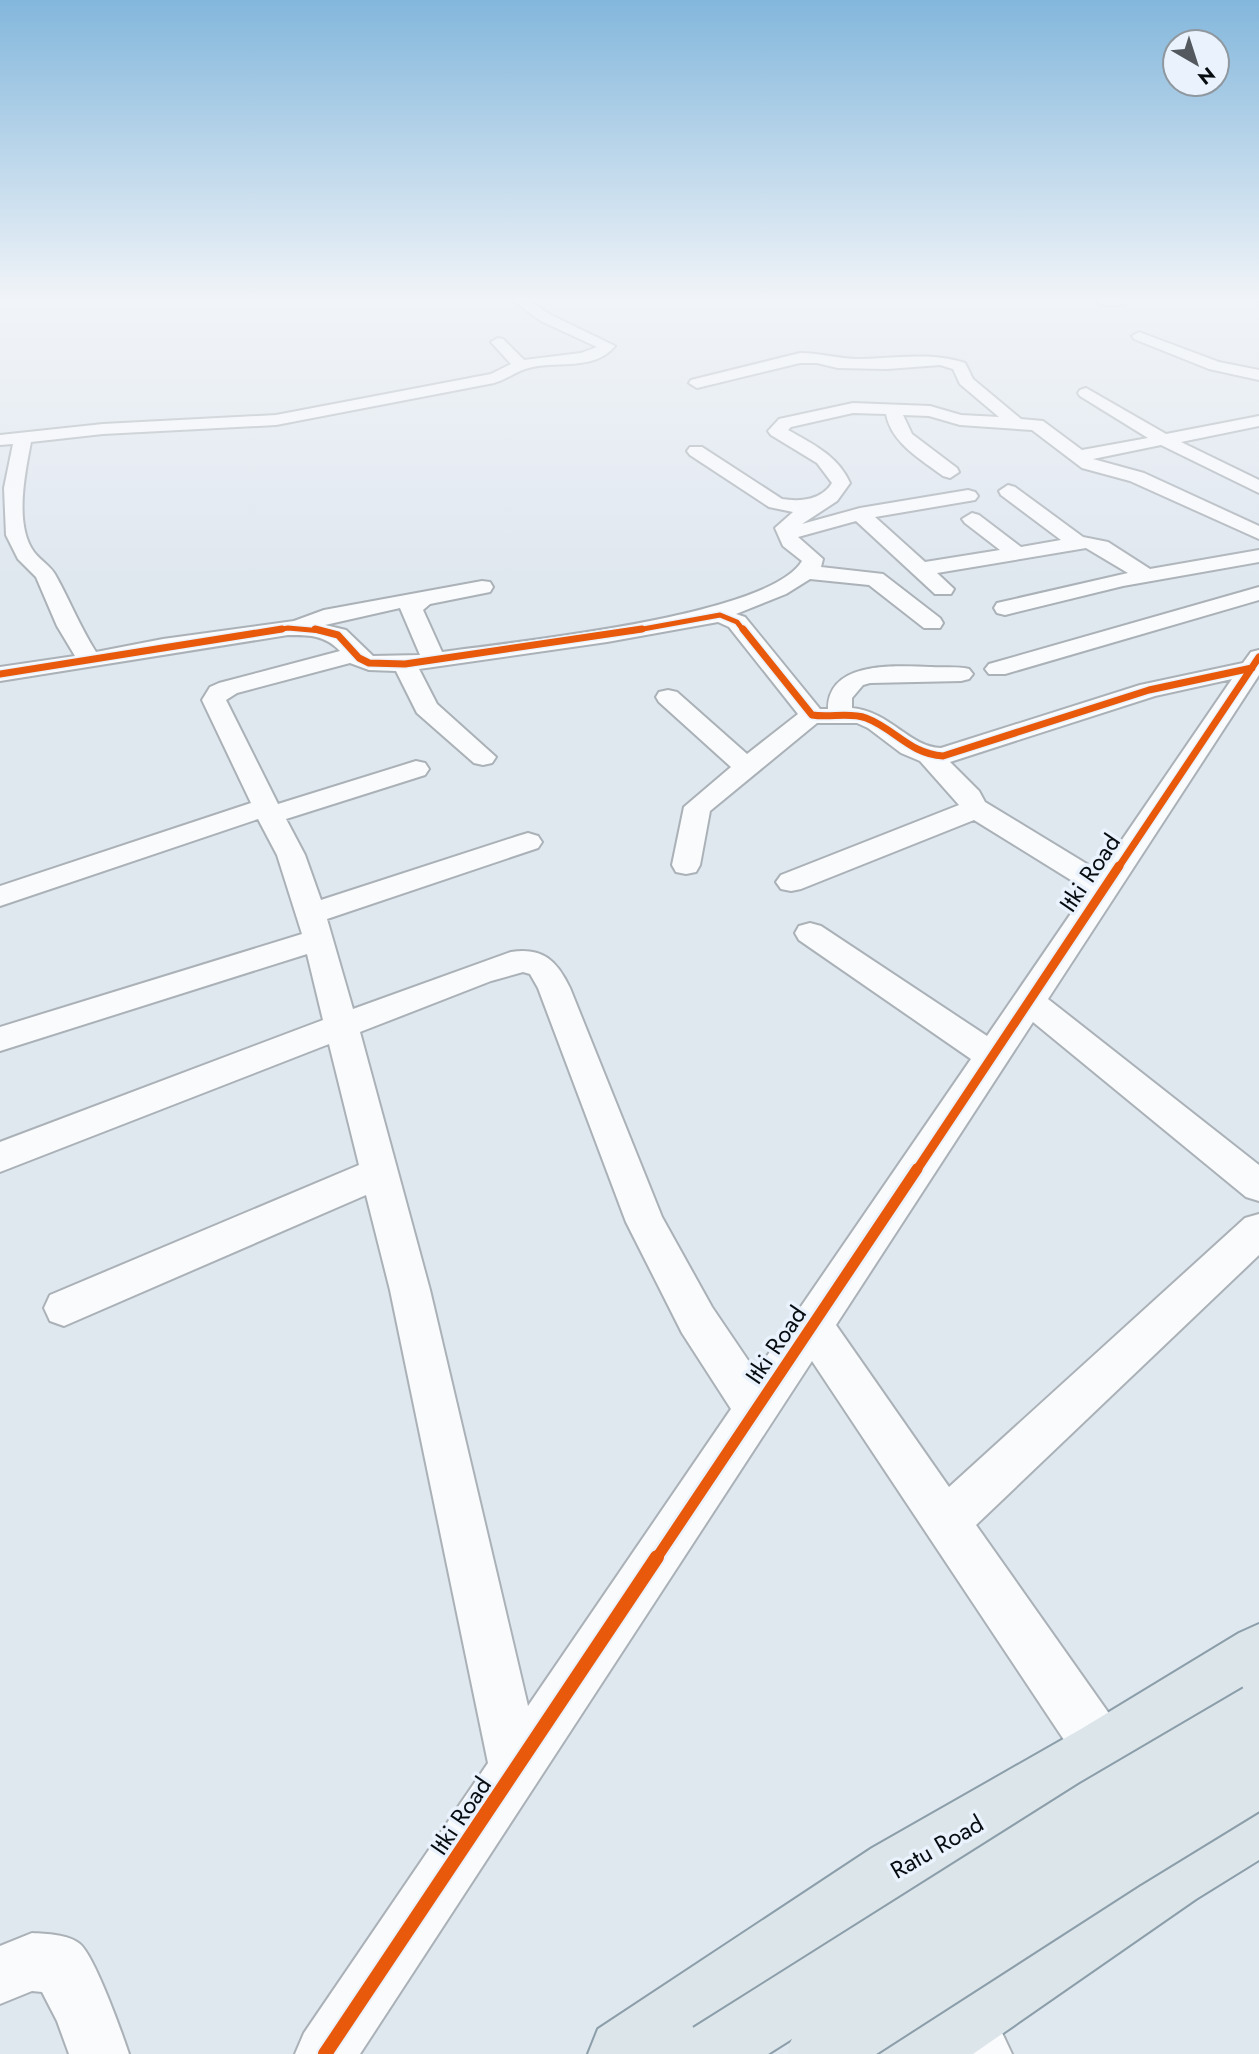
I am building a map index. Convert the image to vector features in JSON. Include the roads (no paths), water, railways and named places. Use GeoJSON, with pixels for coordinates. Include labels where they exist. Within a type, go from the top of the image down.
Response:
{"type":"FeatureCollection","features":[{"type":"Feature","properties":{"kind":"main road","name":"Ratu Road"},"geometry":{"type":"LineString","coordinates":[[623,2054],[895,1871],[1103,1751],[1259,1653]]}},
{"type":"Feature","properties":{"kind":"main road"},"geometry":{"type":"LineString","coordinates":[[710,2054],[1097,1810],[1259,1715]]}},
{"type":"Feature","properties":{"kind":"main road"},"geometry":{"type":"LineString","coordinates":[[819,2054],[1125,1857],[1259,1775]]}},
{"type":"Feature","properties":{"kind":"main road"},"geometry":{"type":"LineString","coordinates":[[912,2054],[974,2036],[1173,1876],[1259,1824]]}},
{"type":"Feature","properties":{"kind":"street"},"geometry":{"type":"LineString","coordinates":[[0,440],[103,429],[276,420],[401,396]]}},
{"type":"Feature","properties":{"kind":"street"},"geometry":{"type":"LineString","coordinates":[[984,396],[1015,422]]}},
{"type":"Feature","properties":{"kind":"street"},"geometry":{"type":"LineString","coordinates":[[1091,396],[1164,439],[1259,487]]}},
{"type":"Feature","properties":{"kind":"street"},"geometry":{"type":"LineString","coordinates":[[0,674],[295,628],[329,630],[369,663],[405,664],[607,635],[710,616],[762,595],[806,572],[813,565],[813,559],[785,535],[785,528],[829,499],[839,489],[839,475],[814,454],[778,431],[779,426],[844,408],[930,411],[972,421],[1015,422],[1043,428],[1088,464],[1137,477],[1259,533]]}},
{"type":"Feature","properties":{"kind":"street"},"geometry":{"type":"LineString","coordinates":[[894,409],[894,418],[902,435],[950,472]]}},
{"type":"Feature","properties":{"kind":"street"},"geometry":{"type":"LineString","coordinates":[[1076,457],[1259,421]]}},
{"type":"Feature","properties":{"kind":"street"},"geometry":{"type":"LineString","coordinates":[[23,438],[13,488],[16,535],[25,555],[45,574],[68,626],[89,660]]}},
{"type":"Feature","properties":{"kind":"street"},"geometry":{"type":"LineString","coordinates":[[696,452],[776,503],[795,507],[829,499]]}},
{"type":"Feature","properties":{"kind":"street"},"geometry":{"type":"LineString","coordinates":[[1008,491],[1077,542]]}},
{"type":"Feature","properties":{"kind":"street"},"geometry":{"type":"LineString","coordinates":[[785,535],[860,514],[968,496]]}},
{"type":"Feature","properties":{"kind":"street"},"geometry":{"type":"LineString","coordinates":[[860,514],[943,589]]}},
{"type":"Feature","properties":{"kind":"street"},"geometry":{"type":"LineString","coordinates":[[972,519],[1014,552]]}},
{"type":"Feature","properties":{"kind":"street"},"geometry":{"type":"LineString","coordinates":[[921,569],[1077,542],[1094,543],[1147,576]]}},
{"type":"Feature","properties":{"kind":"street"},"geometry":{"type":"LineString","coordinates":[[1005,608],[1147,576],[1259,556]]}},
{"type":"Feature","properties":{"kind":"street"},"geometry":{"type":"LineString","coordinates":[[806,572],[876,579],[932,623]]}},
{"type":"Feature","properties":{"kind":"street"},"geometry":{"type":"LineString","coordinates":[[435,660],[411,608],[423,599],[482,587]]}},
{"type":"Feature","properties":{"kind":"street"},"geometry":{"type":"LineString","coordinates":[[998,669],[1259,593]]}},
{"type":"Feature","properties":{"kind":"street"},"geometry":{"type":"LineString","coordinates":[[295,628],[324,617],[408,600]]}},
{"type":"Feature","properties":{"kind":"street"},"geometry":{"type":"LineString","coordinates":[[710,616],[729,617],[737,622],[812,715],[821,718],[853,715],[872,720],[919,754],[930,756],[943,756],[1149,690],[1256,663]]}},
{"type":"Feature","properties":{"kind":"street"},"geometry":{"type":"LineString","coordinates":[[228,637],[225,677],[233,684],[228,688]]}},
{"type":"Feature","properties":{"kind":"street"},"geometry":{"type":"LineString","coordinates":[[356,654],[228,688],[219,692],[214,700],[291,855],[315,927],[410,1290],[516,1769]]}},
{"type":"Feature","properties":{"kind":"street","name":"Itki Road"},"geometry":{"type":"LineString","coordinates":[[325,2054],[1256,663]]}},
{"type":"Feature","properties":{"kind":"street"},"geometry":{"type":"LineString","coordinates":[[405,664],[426,708],[483,757]]}},
{"type":"Feature","properties":{"kind":"street"},"geometry":{"type":"LineString","coordinates":[[839,716],[840,697],[855,680],[893,672],[932,676],[961,674]]}},
{"type":"Feature","properties":{"kind":"street"},"geometry":{"type":"LineString","coordinates":[[668,697],[746,767]]}},
{"type":"Feature","properties":{"kind":"street"},"geometry":{"type":"LineString","coordinates":[[686,865],[698,807],[812,715]]}},
{"type":"Feature","properties":{"kind":"street"},"geometry":{"type":"LineString","coordinates":[[930,756],[969,797],[973,807],[1104,887]]}},
{"type":"Feature","properties":{"kind":"street"},"geometry":{"type":"LineString","coordinates":[[0,896],[268,811],[416,769]]}},
{"type":"Feature","properties":{"kind":"street"},"geometry":{"type":"LineString","coordinates":[[791,882],[966,813],[973,807]]}},
{"type":"Feature","properties":{"kind":"street"},"geometry":{"type":"LineString","coordinates":[[0,1039],[315,927],[528,842]]}},
{"type":"Feature","properties":{"kind":"street"},"geometry":{"type":"LineString","coordinates":[[810,933],[992,1056]]}},
{"type":"Feature","properties":{"kind":"street"},"geometry":{"type":"LineString","coordinates":[[0,1157],[516,960],[536,961],[555,987],[560,1007],[645,1222],[697,1320],[756,1409]]}},
{"type":"Feature","properties":{"kind":"street"},"geometry":{"type":"LineString","coordinates":[[1029,1001],[1259,1186]]}},
{"type":"Feature","properties":{"kind":"street"},"geometry":{"type":"LineString","coordinates":[[64,1308],[378,1172]]}},
{"type":"Feature","properties":{"kind":"street"},"geometry":{"type":"LineString","coordinates":[[945,1522],[1259,1230]]}},
{"type":"Feature","properties":{"kind":"street"},"geometry":{"type":"LineString","coordinates":[[812,1325],[1103,1751]]}},
{"type":"Feature","properties":{"kind":"street"},"geometry":{"type":"LineString","coordinates":[[895,1871],[974,2036]]}},
{"type":"Feature","properties":{"kind":"street"},"geometry":{"type":"LineString","coordinates":[[0,1975],[32,1962],[59,1965],[83,2010],[99,2054]]}}]}
